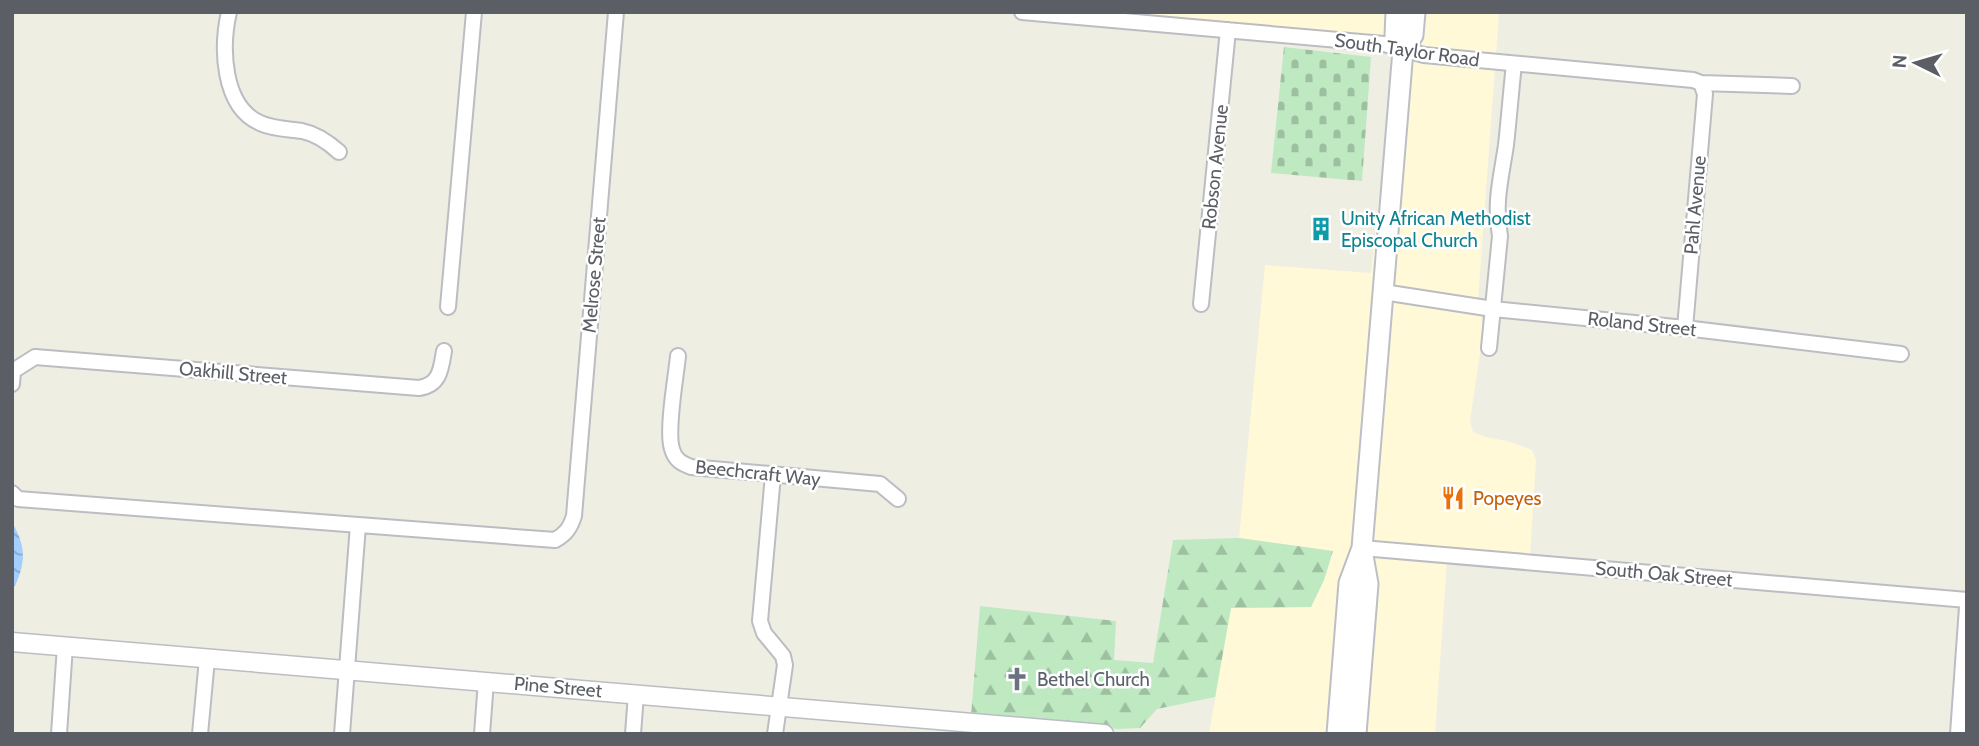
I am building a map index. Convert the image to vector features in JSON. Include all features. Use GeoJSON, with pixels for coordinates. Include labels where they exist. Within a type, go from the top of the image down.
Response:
{"type":"FeatureCollection","features":[{"type":"Feature","properties":{"kind":"main road"},"geometry":{"type":"LineString","coordinates":[[1396,12],[1395,36],[1403,50]]}},
{"type":"Feature","properties":{"kind":"main road"},"geometry":{"type":"LineString","coordinates":[[1356,734],[1368,584],[1362,548],[1403,50],[1413,35],[1415,12]]}},
{"type":"Feature","properties":{"kind":"main road"},"geometry":{"type":"LineString","coordinates":[[1337,734],[1349,583],[1362,548]]}},
{"type":"Feature","properties":{"kind":"street"},"geometry":{"type":"LineString","coordinates":[[229,12],[227,75],[233,97],[246,115],[273,127],[315,135],[339,152]]}},
{"type":"Feature","properties":{"kind":"street"},"geometry":{"type":"LineString","coordinates":[[448,307],[474,12]]}},
{"type":"Feature","properties":{"kind":"street","name":"Melrose Street"},"geometry":{"type":"LineString","coordinates":[[358,525],[555,540],[570,529],[574,516],[616,12]]}},
{"type":"Feature","properties":{"kind":"street","name":"South Taylor Road"},"geometry":{"type":"LineString","coordinates":[[1022,12],[1384,44],[1424,55],[1693,80],[1701,83],[1792,86]]}},
{"type":"Feature","properties":{"kind":"street","name":"Robson Avenue"},"geometry":{"type":"LineString","coordinates":[[1201,304],[1228,30]]}},
{"type":"Feature","properties":{"kind":"street"},"geometry":{"type":"LineString","coordinates":[[1489,348],[1500,236],[1496,205],[1514,64]]}},
{"type":"Feature","properties":{"kind":"street","name":"Pahl Avenue"},"geometry":{"type":"LineString","coordinates":[[1685,328],[1705,94],[1701,83]]}},
{"type":"Feature","properties":{"kind":"street","name":"Roland Street"},"geometry":{"type":"LineString","coordinates":[[1383,292],[1493,309],[1685,328],[1901,354]]}},
{"type":"Feature","properties":{"kind":"street","name":"Oakhill Street"},"geometry":{"type":"LineString","coordinates":[[12,384],[13,371],[35,357],[419,388],[434,382],[440,372],[444,351]]}},
{"type":"Feature","properties":{"kind":"street","name":"Beechcraft Way"},"geometry":{"type":"LineString","coordinates":[[678,356],[670,430],[671,448],[679,462],[691,467],[880,484],[898,499]]}},
{"type":"Feature","properties":{"kind":"street"},"geometry":{"type":"LineString","coordinates":[[773,475],[760,621],[764,633],[783,656],[785,665],[775,734]]}},
{"type":"Feature","properties":{"kind":"street"},"geometry":{"type":"LineString","coordinates":[[12,492],[18,499],[358,525],[342,734]]}},
{"type":"Feature","properties":{"kind":"street","name":"South Oak Street"},"geometry":{"type":"LineString","coordinates":[[1362,548],[1967,600]]}},
{"type":"Feature","properties":{"kind":"street"},"geometry":{"type":"LineString","coordinates":[[1958,734],[1967,607]]}},
{"type":"Feature","properties":{"kind":"street","name":"Pine Street"},"geometry":{"type":"LineString","coordinates":[[12,642],[1104,734]]}},
{"type":"Feature","properties":{"kind":"street"},"geometry":{"type":"LineString","coordinates":[[59,734],[65,646]]}},
{"type":"Feature","properties":{"kind":"street"},"geometry":{"type":"LineString","coordinates":[[200,734],[207,659]]}},
{"type":"Feature","properties":{"kind":"street"},"geometry":{"type":"LineString","coordinates":[[482,734],[486,681]]}},
{"type":"Feature","properties":{"kind":"street"},"geometry":{"type":"LineString","coordinates":[[633,734],[636,694]]}},
{"type":"Feature","properties":{"kind":"shaded area"},"geometry":{"type":"Polygon","coordinates":[[[1097,12],[1389,12],[1389,39],[1097,12]]]}},
{"type":"Feature","properties":{"kind":"shaded area"},"geometry":{"type":"Polygon","coordinates":[[[1422,12],[1499,12],[1496,56],[1414,46],[1422,12]]]}},
{"type":"Feature","properties":{"kind":"shaded area"},"geometry":{"type":"Polygon","coordinates":[[[1395,54],[1355,542],[1330,734],[1209,734],[1231,608],[1311,607],[1324,580],[1333,551],[1239,538],[1265,265],[1371,273],[1395,54]]]}},
{"type":"Feature","properties":{"kind":"shaded area"},"geometry":{"type":"Polygon","coordinates":[[[1409,58],[1495,68],[1478,300],[1390,287],[1409,58]]]}},
{"type":"Feature","properties":{"kind":"shaded area"},"geometry":{"type":"Polygon","coordinates":[[[1389,300],[1481,313],[1483,333],[1470,421],[1473,432],[1532,450],[1536,460],[1530,556],[1369,542],[1389,300]]]}},
{"type":"Feature","properties":{"kind":"shaded area"},"geometry":{"type":"Polygon","coordinates":[[[1370,555],[1447,561],[1435,734],[1363,734],[1370,555]]]}},
{"type":"Feature","properties":{"kind":"green space"},"geometry":{"type":"Polygon","coordinates":[[[1284,47],[1371,57],[1362,181],[1271,173],[1284,47]]]}},
{"type":"Feature","properties":{"kind":"green space"},"geometry":{"type":"Polygon","coordinates":[[[1239,538],[1333,551],[1324,580],[1311,607],[1231,608],[1215,697],[1157,709],[1140,728],[1118,729],[971,716],[980,606],[1116,621],[1114,660],[1153,663],[1173,540],[1239,538]]]}},
{"type":"Feature","properties":{"kind":"water"},"geometry":{"type":"Polygon","coordinates":[[[12,522],[20,539],[23,561],[19,577],[12,587],[12,522]]]}},
{"type":"Feature","properties":{"kind":"place","name":"Unity African Methodist Episcopal Church"},"geometry":{"type":"Point","coordinates":[1321,229]}},
{"type":"Feature","properties":{"kind":"place","name":"Popeyes"},"geometry":{"type":"Point","coordinates":[1453,498]}},
{"type":"Feature","properties":{"kind":"place","name":"Bethel Church"},"geometry":{"type":"Point","coordinates":[1017,679]}}]}
